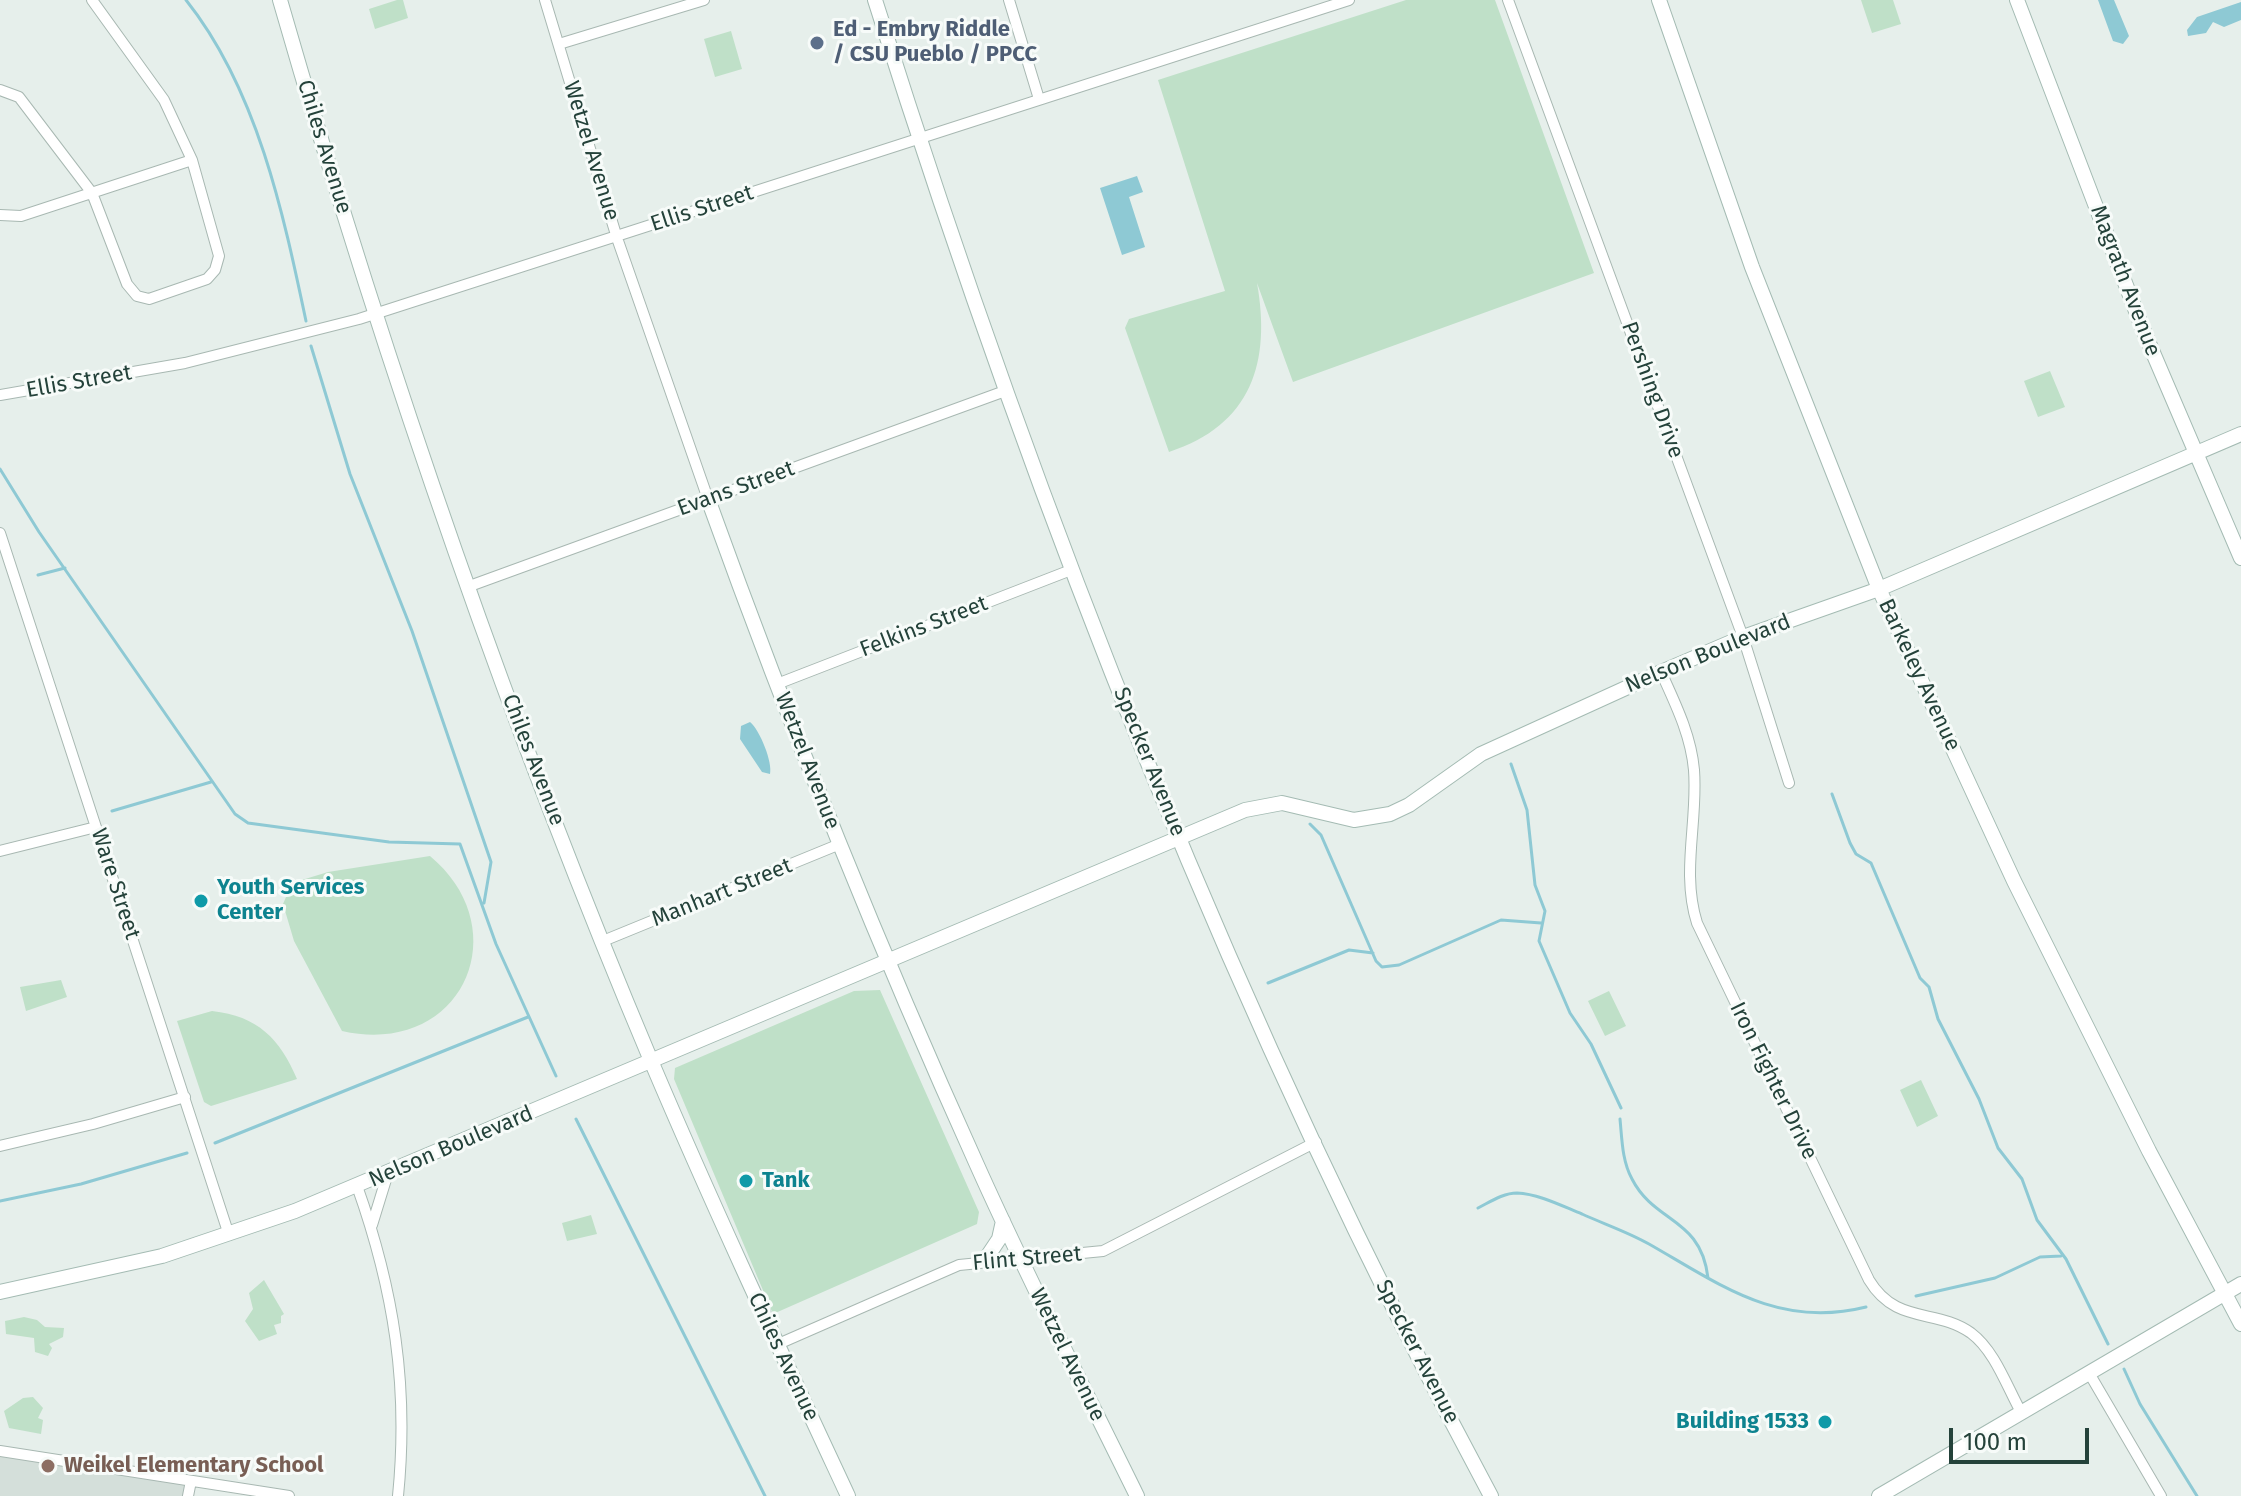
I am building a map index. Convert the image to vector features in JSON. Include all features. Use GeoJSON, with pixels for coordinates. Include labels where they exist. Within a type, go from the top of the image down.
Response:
{"type":"FeatureCollection","features":[{"type":"Feature","properties":{"kind":"street"},"geometry":{"type":"LineString","coordinates":[[0,90],[19,97],[92,193],[127,284],[137,296],[149,299],[207,279],[215,270],[219,256],[192,160],[164,100],[92,0]]}},
{"type":"Feature","properties":{"kind":"street","name":"Chiles Avenue"},"geometry":{"type":"LineString","coordinates":[[280,0],[375,314],[467,587],[652,1062],[776,1345],[848,1496]]}},
{"type":"Feature","properties":{"kind":"street","name":"Wetzel Avenue"},"geometry":{"type":"LineString","coordinates":[[545,0],[617,238],[708,499],[840,844],[888,962],[1003,1221],[1137,1496]]}},
{"type":"Feature","properties":{"kind":"street"},"geometry":{"type":"LineString","coordinates":[[559,44],[704,0]]}},
{"type":"Feature","properties":{"kind":"street","name":"Specker Avenue"},"geometry":{"type":"LineString","coordinates":[[875,0],[918,138],[1005,391],[1071,570],[1180,839],[1385,1289],[1491,1496]]}},
{"type":"Feature","properties":{"kind":"street"},"geometry":{"type":"LineString","coordinates":[[1009,0],[1039,99]]}},
{"type":"Feature","properties":{"kind":"street","name":"Ellis Street"},"geometry":{"type":"LineString","coordinates":[[0,395],[185,363],[375,314],[1349,0]]}},
{"type":"Feature","properties":{"kind":"street","name":"Pershing Drive"},"geometry":{"type":"LineString","coordinates":[[1508,0],[1743,637],[1789,783]]}},
{"type":"Feature","properties":{"kind":"street","name":"Barkeley Avenue"},"geometry":{"type":"LineString","coordinates":[[1659,0],[1752,267],[1879,589],[2014,881],[2241,1324]]}},
{"type":"Feature","properties":{"kind":"street","name":"Magrath Avenue"},"geometry":{"type":"LineString","coordinates":[[2017,0],[2195,456],[2241,558]]}},
{"type":"Feature","properties":{"kind":"street"},"geometry":{"type":"LineString","coordinates":[[0,215],[21,216],[192,160]]}},
{"type":"Feature","properties":{"kind":"street","name":"Evans Street"},"geometry":{"type":"LineString","coordinates":[[467,587],[1005,391]]}},
{"type":"Feature","properties":{"kind":"street","name":"Nelson Boulevard"},"geometry":{"type":"LineString","coordinates":[[0,1292],[105,1270],[229,1235],[357,1186],[1245,810],[1272,803],[1303,805],[1354,820],[1390,814],[1409,805],[1481,754],[1661,672],[1743,637],[1879,589],[2241,434]]}},
{"type":"Feature","properties":{"kind":"street","name":"Ware Street"},"geometry":{"type":"LineString","coordinates":[[0,533],[229,1235]]}},
{"type":"Feature","properties":{"kind":"street","name":"Felkins Street"},"geometry":{"type":"LineString","coordinates":[[777,684],[1071,570]]}},
{"type":"Feature","properties":{"kind":"street","name":"Iron Fighter Drive"},"geometry":{"type":"LineString","coordinates":[[1661,672],[1685,729],[1694,766],[1689,879],[1697,923],[1869,1280],[1879,1295],[1899,1309],[1973,1335],[1989,1353],[2021,1412]]}},
{"type":"Feature","properties":{"kind":"street"},"geometry":{"type":"LineString","coordinates":[[0,851],[96,827]]}},
{"type":"Feature","properties":{"kind":"street","name":"Manhart Street"},"geometry":{"type":"LineString","coordinates":[[603,941],[840,844]]}},
{"type":"Feature","properties":{"kind":"street"},"geometry":{"type":"LineString","coordinates":[[0,1146],[93,1124],[185,1097]]}},
{"type":"Feature","properties":{"kind":"street","name":"Flint Street"},"geometry":{"type":"LineString","coordinates":[[776,1345],[938,1272],[985,1260],[1071,1257],[1103,1251],[1316,1142]]}},
{"type":"Feature","properties":{"kind":"street"},"geometry":{"type":"LineString","coordinates":[[372,1227],[388,1173]]}},
{"type":"Feature","properties":{"kind":"street"},"geometry":{"type":"LineString","coordinates":[[357,1186],[372,1227],[390,1295],[401,1370],[404,1433],[398,1496]]}},
{"type":"Feature","properties":{"kind":"street"},"geometry":{"type":"LineString","coordinates":[[985,1260],[999,1239],[1003,1221]]}},
{"type":"Feature","properties":{"kind":"street"},"geometry":{"type":"LineString","coordinates":[[1879,1496],[2241,1284]]}},
{"type":"Feature","properties":{"kind":"street"},"geometry":{"type":"LineString","coordinates":[[2089,1373],[2161,1496]]}},
{"type":"Feature","properties":{"kind":"street"},"geometry":{"type":"LineString","coordinates":[[0,1451],[289,1496]]}},
{"type":"Feature","properties":{"kind":"street"},"geometry":{"type":"LineString","coordinates":[[188,1496],[191,1481]]}},
{"type":"Feature","properties":{"kind":"shaded area","name":"Weikel Elementary School"},"geometry":{"type":"Polygon","coordinates":[[[0,1451],[191,1481],[188,1496],[0,1496],[0,1451]]]}},
{"type":"Feature","properties":{"kind":"green space"},"geometry":{"type":"Polygon","coordinates":[[[403,0],[408,18],[375,29],[369,9],[403,0]]]}},
{"type":"Feature","properties":{"kind":"green space"},"geometry":{"type":"Polygon","coordinates":[[[1406,0],[1495,0],[1594,273],[1293,382],[1257,283],[1261,339],[1249,387],[1237,407],[1220,425],[1197,440],[1169,452],[1125,328],[1129,319],[1225,291],[1158,80],[1406,0]]]}},
{"type":"Feature","properties":{"kind":"green space"},"geometry":{"type":"Polygon","coordinates":[[[1861,0],[1893,0],[1901,24],[1872,33],[1861,0]]]}},
{"type":"Feature","properties":{"kind":"green space"},"geometry":{"type":"Polygon","coordinates":[[[731,31],[742,69],[715,77],[704,39],[731,31]]]}},
{"type":"Feature","properties":{"kind":"green space"},"geometry":{"type":"Polygon","coordinates":[[[2050,371],[2065,407],[2038,417],[2024,381],[2050,371]]]}},
{"type":"Feature","properties":{"kind":"green space"},"geometry":{"type":"Polygon","coordinates":[[[430,856],[457,886],[471,918],[473,951],[464,981],[446,1007],[419,1025],[384,1034],[342,1031],[294,941],[283,904],[292,883],[328,872],[430,856]]]}},
{"type":"Feature","properties":{"kind":"green space"},"geometry":{"type":"Polygon","coordinates":[[[61,980],[67,997],[26,1011],[20,987],[61,980]]]}},
{"type":"Feature","properties":{"kind":"green space"},"geometry":{"type":"Polygon","coordinates":[[[880,990],[979,1212],[977,1224],[773,1314],[674,1079],[675,1068],[854,991],[880,990]]]}},
{"type":"Feature","properties":{"kind":"green space"},"geometry":{"type":"Polygon","coordinates":[[[1609,991],[1626,1026],[1605,1036],[1588,1001],[1609,991]]]}},
{"type":"Feature","properties":{"kind":"green space"},"geometry":{"type":"Polygon","coordinates":[[[212,1011],[242,1018],[265,1032],[283,1052],[297,1079],[211,1106],[204,1102],[177,1021],[212,1011]]]}},
{"type":"Feature","properties":{"kind":"green space"},"geometry":{"type":"Polygon","coordinates":[[[1921,1080],[1938,1116],[1917,1127],[1900,1090],[1921,1080]]]}},
{"type":"Feature","properties":{"kind":"green space"},"geometry":{"type":"Polygon","coordinates":[[[591,1215],[597,1234],[567,1241],[562,1223],[591,1215]]]}},
{"type":"Feature","properties":{"kind":"green space"},"geometry":{"type":"Polygon","coordinates":[[[264,1280],[284,1314],[281,1323],[274,1325],[277,1334],[259,1341],[245,1321],[253,1309],[249,1293],[264,1280]]]}},
{"type":"Feature","properties":{"kind":"green space"},"geometry":{"type":"Polygon","coordinates":[[[24,1317],[37,1320],[45,1327],[64,1328],[63,1337],[49,1344],[52,1348],[48,1356],[35,1352],[34,1338],[6,1334],[5,1321],[24,1317]]]}},
{"type":"Feature","properties":{"kind":"green space"},"geometry":{"type":"Polygon","coordinates":[[[33,1397],[43,1408],[38,1418],[43,1420],[41,1434],[9,1428],[4,1411],[23,1398],[33,1397]]]}},
{"type":"Feature","properties":{"kind":"water"},"geometry":{"type":"Polygon","coordinates":[[[2098,0],[2114,0],[2129,36],[2123,44],[2113,41],[2098,0]]]}},
{"type":"Feature","properties":{"kind":"water"},"geometry":{"type":"Polygon","coordinates":[[[2241,2],[2241,20],[2224,27],[2213,22],[2206,33],[2188,36],[2187,30],[2197,17],[2241,2]]]}},
{"type":"Feature","properties":{"kind":"water"},"geometry":{"type":"Polygon","coordinates":[[[1137,176],[1143,192],[1129,197],[1145,247],[1122,255],[1100,188],[1137,176]]]}},
{"type":"Feature","properties":{"kind":"water"},"geometry":{"type":"Polygon","coordinates":[[[750,722],[765,747],[770,774],[762,772],[740,739],[741,726],[750,722]]]}},
{"type":"Feature","properties":{"kind":"waterway"},"geometry":{"type":"LineString","coordinates":[[186,0],[211,35],[249,112],[277,195],[306,321]]}},
{"type":"Feature","properties":{"kind":"waterway"},"geometry":{"type":"LineString","coordinates":[[311,346],[350,474],[412,631],[491,862],[484,903]]}},
{"type":"Feature","properties":{"kind":"waterway"},"geometry":{"type":"LineString","coordinates":[[0,469],[39,532],[235,814],[248,823],[389,842],[460,844],[496,944],[556,1076]]}},
{"type":"Feature","properties":{"kind":"waterway"},"geometry":{"type":"LineString","coordinates":[[38,575],[65,568]]}},
{"type":"Feature","properties":{"kind":"waterway"},"geometry":{"type":"LineString","coordinates":[[1511,764],[1527,810],[1535,885],[1545,911],[1539,941],[1570,1013],[1591,1044],[1621,1108]]}},
{"type":"Feature","properties":{"kind":"waterway"},"geometry":{"type":"LineString","coordinates":[[112,811],[211,782]]}},
{"type":"Feature","properties":{"kind":"waterway"},"geometry":{"type":"LineString","coordinates":[[1832,794],[1856,854],[1871,863],[1920,978],[1929,987],[1938,1019],[1979,1099],[1998,1148],[2022,1179],[2037,1220],[2066,1259],[2108,1344]]}},
{"type":"Feature","properties":{"kind":"waterway"},"geometry":{"type":"LineString","coordinates":[[1310,824],[1321,835],[1376,961],[1382,967],[1399,965],[1501,920],[1541,923]]}},
{"type":"Feature","properties":{"kind":"waterway"},"geometry":{"type":"LineString","coordinates":[[1268,983],[1349,950],[1373,953]]}},
{"type":"Feature","properties":{"kind":"waterway"},"geometry":{"type":"LineString","coordinates":[[215,1143],[528,1017]]}},
{"type":"Feature","properties":{"kind":"waterway"},"geometry":{"type":"LineString","coordinates":[[576,1119],[765,1496]]}},
{"type":"Feature","properties":{"kind":"waterway"},"geometry":{"type":"LineString","coordinates":[[1620,1119],[1624,1157],[1632,1179],[1642,1194],[1696,1243],[1704,1258],[1708,1278]]}},
{"type":"Feature","properties":{"kind":"waterway"},"geometry":{"type":"LineString","coordinates":[[0,1201],[81,1184],[187,1153]]}},
{"type":"Feature","properties":{"kind":"waterway"},"geometry":{"type":"LineString","coordinates":[[1478,1208],[1507,1194],[1534,1196],[1633,1236],[1726,1288],[1778,1308],[1834,1312],[1866,1307]]}},
{"type":"Feature","properties":{"kind":"waterway"},"geometry":{"type":"LineString","coordinates":[[1916,1296],[1995,1278],[2040,1257],[2061,1256]]}},
{"type":"Feature","properties":{"kind":"waterway"},"geometry":{"type":"LineString","coordinates":[[2124,1369],[2140,1404],[2197,1496]]}},
{"type":"Feature","properties":{"kind":"place","name":"Ed - Embry Riddle / CSU Pueblo / PPCC"},"geometry":{"type":"Point","coordinates":[817,43]}},
{"type":"Feature","properties":{"kind":"place","name":"Youth Services Center"},"geometry":{"type":"Point","coordinates":[201,901]}},
{"type":"Feature","properties":{"kind":"place","name":"Tank"},"geometry":{"type":"Point","coordinates":[746,1181]}},
{"type":"Feature","properties":{"kind":"place","name":"Building 1533"},"geometry":{"type":"Point","coordinates":[1825,1422]}},
{"type":"Feature","properties":{"kind":"place","name":"Weikel Elementary School"},"geometry":{"type":"Point","coordinates":[48,1466]}}]}
